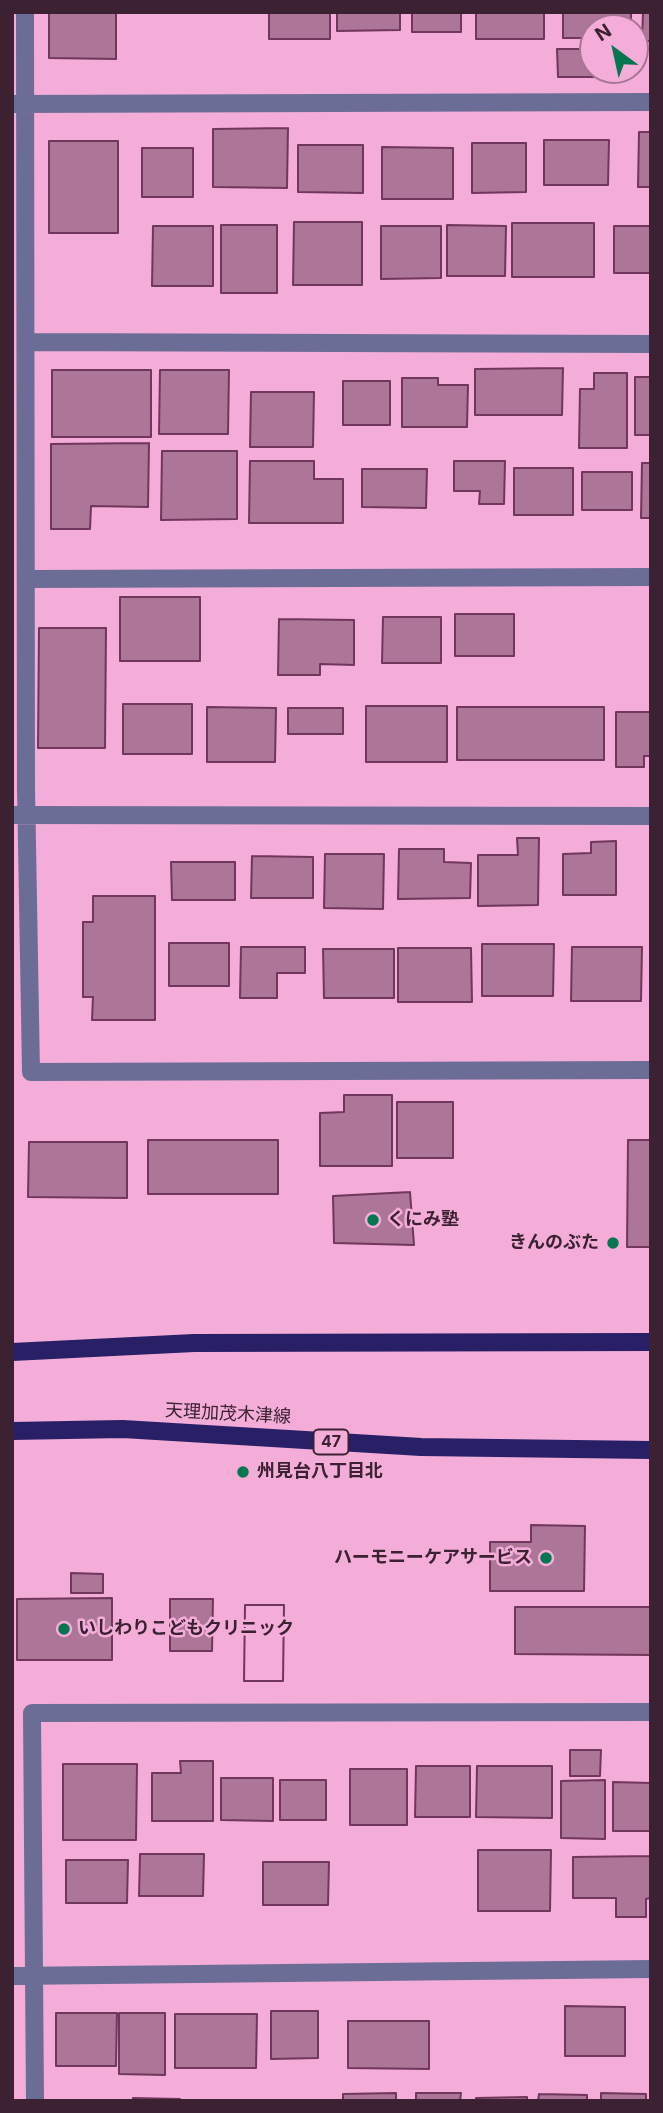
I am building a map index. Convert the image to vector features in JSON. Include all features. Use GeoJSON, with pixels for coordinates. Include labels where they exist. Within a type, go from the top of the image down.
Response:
{"type":"FeatureCollection","features":[{"type":"Feature","properties":{"kind":"main road"},"geometry":{"type":"LineString","coordinates":[[12,1352],[194,1343],[651,1342]]}},
{"type":"Feature","properties":{"kind":"main road","name":"天理加茂木津線"},"geometry":{"type":"LineString","coordinates":[[12,1432],[123,1429],[421,1447],[651,1450]]}},
{"type":"Feature","properties":{"kind":"street"},"geometry":{"type":"LineString","coordinates":[[26,12],[18,104],[26,342],[26,579],[20,815],[31,1072],[651,1070]]}},
{"type":"Feature","properties":{"kind":"street"},"geometry":{"type":"LineString","coordinates":[[18,104],[651,102]]}},
{"type":"Feature","properties":{"kind":"street"},"geometry":{"type":"LineString","coordinates":[[26,342],[651,344]]}},
{"type":"Feature","properties":{"kind":"street"},"geometry":{"type":"LineString","coordinates":[[26,579],[651,577]]}},
{"type":"Feature","properties":{"kind":"street"},"geometry":{"type":"LineString","coordinates":[[20,815],[651,816]]}},
{"type":"Feature","properties":{"kind":"street"},"geometry":{"type":"LineString","coordinates":[[35,2101],[32,1713],[651,1713]]}},
{"type":"Feature","properties":{"kind":"street"},"geometry":{"type":"LineString","coordinates":[[12,1976],[651,1969]]}},
{"type":"Feature","properties":{"kind":"building"},"geometry":{"type":"Polygon","coordinates":[[[49,12],[116,12],[116,59],[49,58],[49,12]]]}},
{"type":"Feature","properties":{"kind":"building"},"geometry":{"type":"Polygon","coordinates":[[[269,12],[330,12],[330,39],[269,39],[269,12]]]}},
{"type":"Feature","properties":{"kind":"building"},"geometry":{"type":"Polygon","coordinates":[[[337,12],[400,12],[400,30],[337,31],[337,12]]]}},
{"type":"Feature","properties":{"kind":"building"},"geometry":{"type":"Polygon","coordinates":[[[412,12],[461,12],[461,32],[412,32],[412,12]]]}},
{"type":"Feature","properties":{"kind":"building"},"geometry":{"type":"Polygon","coordinates":[[[476,12],[544,12],[544,39],[476,39],[476,12]]]}},
{"type":"Feature","properties":{"kind":"building"},"geometry":{"type":"Polygon","coordinates":[[[563,12],[631,12],[579,14],[579,38],[563,38],[563,12]]]}},
{"type":"Feature","properties":{"kind":"building"},"geometry":{"type":"Polygon","coordinates":[[[651,12],[651,41],[649,14],[643,14],[651,12]]]}},
{"type":"Feature","properties":{"kind":"building"},"geometry":{"type":"Polygon","coordinates":[[[557,49],[579,49],[579,77],[558,77],[557,49]]]}},
{"type":"Feature","properties":{"kind":"building"},"geometry":{"type":"Polygon","coordinates":[[[288,128],[287,188],[213,187],[213,129],[288,128]]]}},
{"type":"Feature","properties":{"kind":"building"},"geometry":{"type":"Polygon","coordinates":[[[639,132],[651,132],[651,187],[638,187],[639,132]]]}},
{"type":"Feature","properties":{"kind":"building"},"geometry":{"type":"Polygon","coordinates":[[[544,140],[609,140],[608,185],[544,185],[544,140]]]}},
{"type":"Feature","properties":{"kind":"building"},"geometry":{"type":"Polygon","coordinates":[[[49,141],[118,141],[118,233],[49,233],[49,141]]]}},
{"type":"Feature","properties":{"kind":"building"},"geometry":{"type":"Polygon","coordinates":[[[472,143],[526,143],[526,192],[472,193],[472,143]]]}},
{"type":"Feature","properties":{"kind":"building"},"geometry":{"type":"Polygon","coordinates":[[[298,145],[363,145],[363,193],[298,192],[298,145]]]}},
{"type":"Feature","properties":{"kind":"building"},"geometry":{"type":"Polygon","coordinates":[[[382,147],[453,148],[453,199],[382,199],[382,147]]]}},
{"type":"Feature","properties":{"kind":"building"},"geometry":{"type":"Polygon","coordinates":[[[142,148],[193,148],[193,197],[142,197],[142,148]]]}},
{"type":"Feature","properties":{"kind":"building"},"geometry":{"type":"Polygon","coordinates":[[[294,222],[362,222],[362,285],[293,285],[294,222]]]}},
{"type":"Feature","properties":{"kind":"building"},"geometry":{"type":"Polygon","coordinates":[[[512,223],[594,223],[594,277],[512,277],[512,223]]]}},
{"type":"Feature","properties":{"kind":"building"},"geometry":{"type":"Polygon","coordinates":[[[221,225],[277,225],[277,293],[221,293],[221,225]]]}},
{"type":"Feature","properties":{"kind":"building"},"geometry":{"type":"Polygon","coordinates":[[[447,225],[506,226],[505,276],[447,276],[447,225]]]}},
{"type":"Feature","properties":{"kind":"building"},"geometry":{"type":"Polygon","coordinates":[[[153,226],[213,226],[213,286],[152,286],[153,226]]]}},
{"type":"Feature","properties":{"kind":"building"},"geometry":{"type":"Polygon","coordinates":[[[381,226],[441,226],[441,278],[381,279],[381,226]]]}},
{"type":"Feature","properties":{"kind":"building"},"geometry":{"type":"Polygon","coordinates":[[[614,226],[651,226],[651,273],[614,273],[614,226]]]}},
{"type":"Feature","properties":{"kind":"building"},"geometry":{"type":"Polygon","coordinates":[[[563,368],[562,415],[475,415],[475,369],[563,368]]]}},
{"type":"Feature","properties":{"kind":"building"},"geometry":{"type":"Polygon","coordinates":[[[52,370],[151,370],[151,437],[52,437],[52,370]]]}},
{"type":"Feature","properties":{"kind":"building"},"geometry":{"type":"Polygon","coordinates":[[[160,370],[229,370],[228,434],[159,434],[160,370]]]}},
{"type":"Feature","properties":{"kind":"building"},"geometry":{"type":"Polygon","coordinates":[[[594,373],[627,373],[627,448],[579,448],[580,389],[594,389],[594,373]]]}},
{"type":"Feature","properties":{"kind":"building"},"geometry":{"type":"Polygon","coordinates":[[[635,377],[651,377],[651,435],[635,435],[635,377]]]}},
{"type":"Feature","properties":{"kind":"building"},"geometry":{"type":"Polygon","coordinates":[[[402,378],[438,378],[438,385],[468,385],[467,427],[402,427],[402,378]]]}},
{"type":"Feature","properties":{"kind":"building"},"geometry":{"type":"Polygon","coordinates":[[[343,381],[390,381],[390,425],[343,425],[343,381]]]}},
{"type":"Feature","properties":{"kind":"building"},"geometry":{"type":"Polygon","coordinates":[[[251,392],[314,392],[313,447],[250,447],[251,392]]]}},
{"type":"Feature","properties":{"kind":"building"},"geometry":{"type":"Polygon","coordinates":[[[149,443],[148,507],[91,506],[90,529],[51,529],[51,444],[149,443]]]}},
{"type":"Feature","properties":{"kind":"building"},"geometry":{"type":"Polygon","coordinates":[[[162,451],[237,451],[237,519],[161,520],[162,451]]]}},
{"type":"Feature","properties":{"kind":"building"},"geometry":{"type":"Polygon","coordinates":[[[250,461],[314,461],[314,479],[343,479],[343,523],[249,523],[250,461]]]}},
{"type":"Feature","properties":{"kind":"building"},"geometry":{"type":"Polygon","coordinates":[[[454,461],[505,461],[504,504],[479,504],[480,491],[454,491],[454,461]]]}},
{"type":"Feature","properties":{"kind":"building"},"geometry":{"type":"Polygon","coordinates":[[[642,463],[651,463],[651,518],[641,518],[642,463]]]}},
{"type":"Feature","properties":{"kind":"building"},"geometry":{"type":"Polygon","coordinates":[[[514,468],[573,468],[573,515],[514,515],[514,468]]]}},
{"type":"Feature","properties":{"kind":"building"},"geometry":{"type":"Polygon","coordinates":[[[362,469],[427,469],[426,508],[362,507],[362,469]]]}},
{"type":"Feature","properties":{"kind":"building"},"geometry":{"type":"Polygon","coordinates":[[[582,472],[632,472],[632,510],[582,510],[582,472]]]}},
{"type":"Feature","properties":{"kind":"building"},"geometry":{"type":"Polygon","coordinates":[[[120,597],[200,597],[200,661],[120,661],[120,597]]]}},
{"type":"Feature","properties":{"kind":"building"},"geometry":{"type":"Polygon","coordinates":[[[455,614],[514,614],[514,656],[455,656],[455,614]]]}},
{"type":"Feature","properties":{"kind":"building"},"geometry":{"type":"Polygon","coordinates":[[[383,617],[441,617],[441,663],[382,663],[383,617]]]}},
{"type":"Feature","properties":{"kind":"building"},"geometry":{"type":"Polygon","coordinates":[[[279,619],[354,620],[354,665],[320,664],[320,675],[278,675],[279,619]]]}},
{"type":"Feature","properties":{"kind":"building"},"geometry":{"type":"Polygon","coordinates":[[[39,628],[106,628],[105,748],[38,748],[39,628]]]}},
{"type":"Feature","properties":{"kind":"building"},"geometry":{"type":"Polygon","coordinates":[[[123,704],[192,704],[192,754],[123,754],[123,704]]]}},
{"type":"Feature","properties":{"kind":"building"},"geometry":{"type":"Polygon","coordinates":[[[366,706],[447,706],[447,762],[366,762],[366,706]]]}},
{"type":"Feature","properties":{"kind":"building"},"geometry":{"type":"Polygon","coordinates":[[[207,707],[276,708],[275,762],[207,762],[207,707]]]}},
{"type":"Feature","properties":{"kind":"building"},"geometry":{"type":"Polygon","coordinates":[[[457,707],[604,707],[604,760],[457,760],[457,707]]]}},
{"type":"Feature","properties":{"kind":"building"},"geometry":{"type":"Polygon","coordinates":[[[288,708],[343,708],[343,734],[288,734],[288,708]]]}},
{"type":"Feature","properties":{"kind":"building"},"geometry":{"type":"Polygon","coordinates":[[[616,712],[651,712],[651,756],[644,756],[644,767],[616,767],[616,712]]]}},
{"type":"Feature","properties":{"kind":"building"},"geometry":{"type":"Polygon","coordinates":[[[517,838],[539,838],[538,905],[478,906],[478,855],[518,855],[517,838]]]}},
{"type":"Feature","properties":{"kind":"building"},"geometry":{"type":"Polygon","coordinates":[[[616,841],[616,895],[563,895],[563,854],[591,853],[591,842],[616,841]]]}},
{"type":"Feature","properties":{"kind":"building"},"geometry":{"type":"Polygon","coordinates":[[[399,849],[444,849],[444,862],[471,863],[470,898],[398,899],[399,849]]]}},
{"type":"Feature","properties":{"kind":"building"},"geometry":{"type":"Polygon","coordinates":[[[325,854],[384,854],[383,909],[324,908],[325,854]]]}},
{"type":"Feature","properties":{"kind":"building"},"geometry":{"type":"Polygon","coordinates":[[[252,856],[313,857],[313,898],[251,898],[252,856]]]}},
{"type":"Feature","properties":{"kind":"building"},"geometry":{"type":"Polygon","coordinates":[[[171,862],[235,862],[235,900],[172,900],[171,862]]]}},
{"type":"Feature","properties":{"kind":"building"},"geometry":{"type":"Polygon","coordinates":[[[93,896],[155,896],[155,1020],[92,1020],[93,997],[83,997],[83,922],[93,922],[93,896]]]}},
{"type":"Feature","properties":{"kind":"building"},"geometry":{"type":"Polygon","coordinates":[[[169,943],[229,943],[229,986],[169,986],[169,943]]]}},
{"type":"Feature","properties":{"kind":"building"},"geometry":{"type":"Polygon","coordinates":[[[482,944],[554,944],[553,996],[482,996],[482,944]]]}},
{"type":"Feature","properties":{"kind":"building"},"geometry":{"type":"Polygon","coordinates":[[[241,947],[305,947],[305,973],[277,973],[277,998],[240,998],[241,947]]]}},
{"type":"Feature","properties":{"kind":"building"},"geometry":{"type":"Polygon","coordinates":[[[572,947],[642,947],[641,1001],[571,1001],[572,947]]]}},
{"type":"Feature","properties":{"kind":"building"},"geometry":{"type":"Polygon","coordinates":[[[398,948],[471,948],[472,1002],[398,1002],[398,948]]]}},
{"type":"Feature","properties":{"kind":"building"},"geometry":{"type":"Polygon","coordinates":[[[323,949],[394,949],[394,998],[324,998],[323,949]]]}},
{"type":"Feature","properties":{"kind":"building"},"geometry":{"type":"Polygon","coordinates":[[[344,1095],[392,1095],[392,1166],[320,1166],[320,1113],[344,1112],[344,1095]]]}},
{"type":"Feature","properties":{"kind":"building"},"geometry":{"type":"Polygon","coordinates":[[[397,1102],[453,1102],[453,1158],[397,1158],[397,1102]]]}},
{"type":"Feature","properties":{"kind":"building"},"geometry":{"type":"Polygon","coordinates":[[[148,1140],[278,1140],[278,1194],[148,1194],[148,1140]]]}},
{"type":"Feature","properties":{"kind":"building"},"geometry":{"type":"Polygon","coordinates":[[[628,1140],[651,1140],[651,1247],[627,1247],[628,1140]]]}},
{"type":"Feature","properties":{"kind":"building"},"geometry":{"type":"Polygon","coordinates":[[[29,1142],[127,1142],[127,1198],[28,1197],[29,1142]]]}},
{"type":"Feature","properties":{"kind":"building","name":"くにみ塾"},"geometry":{"type":"Polygon","coordinates":[[[410,1192],[414,1245],[334,1243],[333,1196],[410,1192]]]}},
{"type":"Feature","properties":{"kind":"building"},"geometry":{"type":"Polygon","coordinates":[[[531,1525],[585,1526],[584,1591],[490,1591],[490,1542],[531,1542],[531,1525]]]}},
{"type":"Feature","properties":{"kind":"building"},"geometry":{"type":"Polygon","coordinates":[[[71,1573],[103,1574],[103,1593],[71,1593],[71,1573]]]}},
{"type":"Feature","properties":{"kind":"building","name":"いしわりこどもクリニック"},"geometry":{"type":"Polygon","coordinates":[[[112,1598],[112,1660],[17,1660],[17,1599],[112,1598]]]}},
{"type":"Feature","properties":{"kind":"building"},"geometry":{"type":"Polygon","coordinates":[[[170,1599],[213,1599],[212,1651],[170,1651],[170,1599]]]}},
{"type":"Feature","properties":{"kind":"building"},"geometry":{"type":"Polygon","coordinates":[[[245,1605],[284,1605],[283,1681],[244,1681],[245,1605]]]}},
{"type":"Feature","properties":{"kind":"building"},"geometry":{"type":"Polygon","coordinates":[[[245,1605],[284,1605],[283,1681],[244,1681],[245,1605]]]}},
{"type":"Feature","properties":{"kind":"building"},"geometry":{"type":"Polygon","coordinates":[[[515,1607],[651,1607],[651,1655],[515,1654],[515,1607]]]}},
{"type":"Feature","properties":{"kind":"building"},"geometry":{"type":"Polygon","coordinates":[[[570,1750],[601,1750],[600,1776],[570,1776],[570,1750]]]}},
{"type":"Feature","properties":{"kind":"building"},"geometry":{"type":"Polygon","coordinates":[[[180,1761],[213,1761],[213,1821],[152,1821],[152,1773],[181,1773],[180,1761]]]}},
{"type":"Feature","properties":{"kind":"building"},"geometry":{"type":"Polygon","coordinates":[[[63,1764],[137,1764],[136,1840],[63,1840],[63,1764]]]}},
{"type":"Feature","properties":{"kind":"building"},"geometry":{"type":"Polygon","coordinates":[[[416,1766],[470,1766],[470,1817],[415,1817],[416,1766]]]}},
{"type":"Feature","properties":{"kind":"building"},"geometry":{"type":"Polygon","coordinates":[[[477,1766],[552,1766],[552,1818],[476,1817],[477,1766]]]}},
{"type":"Feature","properties":{"kind":"building"},"geometry":{"type":"Polygon","coordinates":[[[350,1769],[407,1769],[407,1825],[350,1825],[350,1769]]]}},
{"type":"Feature","properties":{"kind":"building"},"geometry":{"type":"Polygon","coordinates":[[[221,1778],[273,1778],[273,1821],[221,1820],[221,1778]]]}},
{"type":"Feature","properties":{"kind":"building"},"geometry":{"type":"Polygon","coordinates":[[[280,1780],[326,1780],[326,1820],[280,1820],[280,1780]]]}},
{"type":"Feature","properties":{"kind":"building"},"geometry":{"type":"Polygon","coordinates":[[[605,1780],[605,1839],[561,1838],[561,1781],[605,1780]]]}},
{"type":"Feature","properties":{"kind":"building"},"geometry":{"type":"Polygon","coordinates":[[[613,1782],[651,1783],[651,1831],[613,1831],[613,1782]]]}},
{"type":"Feature","properties":{"kind":"building"},"geometry":{"type":"Polygon","coordinates":[[[478,1850],[551,1850],[550,1911],[478,1911],[478,1850]]]}},
{"type":"Feature","properties":{"kind":"building"},"geometry":{"type":"Polygon","coordinates":[[[140,1854],[204,1854],[203,1896],[139,1896],[140,1854]]]}},
{"type":"Feature","properties":{"kind":"building"},"geometry":{"type":"Polygon","coordinates":[[[651,1856],[650,1898],[646,1899],[646,1917],[616,1917],[616,1898],[573,1898],[573,1857],[651,1856]]]}},
{"type":"Feature","properties":{"kind":"building"},"geometry":{"type":"Polygon","coordinates":[[[66,1860],[128,1860],[127,1903],[66,1903],[66,1860]]]}},
{"type":"Feature","properties":{"kind":"building"},"geometry":{"type":"Polygon","coordinates":[[[263,1862],[329,1862],[328,1905],[263,1905],[263,1862]]]}},
{"type":"Feature","properties":{"kind":"building"},"geometry":{"type":"Polygon","coordinates":[[[565,2006],[625,2007],[625,2056],[565,2056],[565,2006]]]}},
{"type":"Feature","properties":{"kind":"building"},"geometry":{"type":"Polygon","coordinates":[[[271,2011],[318,2011],[318,2058],[271,2059],[271,2011]]]}},
{"type":"Feature","properties":{"kind":"building"},"geometry":{"type":"Polygon","coordinates":[[[56,2013],[117,2013],[116,2066],[56,2066],[56,2013]]]}},
{"type":"Feature","properties":{"kind":"building"},"geometry":{"type":"Polygon","coordinates":[[[119,2013],[165,2013],[165,2075],[119,2074],[119,2013]]]}},
{"type":"Feature","properties":{"kind":"building"},"geometry":{"type":"Polygon","coordinates":[[[175,2014],[257,2014],[256,2068],[175,2068],[175,2014]]]}},
{"type":"Feature","properties":{"kind":"building"},"geometry":{"type":"Polygon","coordinates":[[[348,2021],[429,2021],[429,2069],[348,2068],[348,2021]]]}},
{"type":"Feature","properties":{"kind":"building"},"geometry":{"type":"Polygon","coordinates":[[[396,2093],[396,2101],[343,2101],[343,2094],[396,2093]]]}},
{"type":"Feature","properties":{"kind":"building"},"geometry":{"type":"Polygon","coordinates":[[[416,2093],[461,2093],[460,2101],[416,2101],[416,2093]]]}},
{"type":"Feature","properties":{"kind":"building"},"geometry":{"type":"Polygon","coordinates":[[[601,2093],[646,2094],[646,2101],[601,2101],[601,2093]]]}},
{"type":"Feature","properties":{"kind":"building"},"geometry":{"type":"Polygon","coordinates":[[[539,2094],[587,2095],[587,2101],[538,2101],[539,2094]]]}},
{"type":"Feature","properties":{"kind":"building"},"geometry":{"type":"Polygon","coordinates":[[[527,2097],[527,2101],[476,2101],[476,2098],[527,2097]]]}},
{"type":"Feature","properties":{"kind":"building"},"geometry":{"type":"Polygon","coordinates":[[[133,2098],[180,2099],[180,2101],[133,2101],[133,2098]]]}},
{"type":"Feature","properties":{"kind":"place","name":"くにみ塾"},"geometry":{"type":"Point","coordinates":[373,1220]}},
{"type":"Feature","properties":{"kind":"place","name":"きんのぶた"},"geometry":{"type":"Point","coordinates":[613,1243]}},
{"type":"Feature","properties":{"kind":"place","name":"州見台八丁目北"},"geometry":{"type":"Point","coordinates":[243,1472]}},
{"type":"Feature","properties":{"kind":"place","name":"ハーモニーケアサービス"},"geometry":{"type":"Point","coordinates":[546,1558]}},
{"type":"Feature","properties":{"kind":"place","name":"いしわりこどもクリニック"},"geometry":{"type":"Point","coordinates":[64,1629]}}]}
